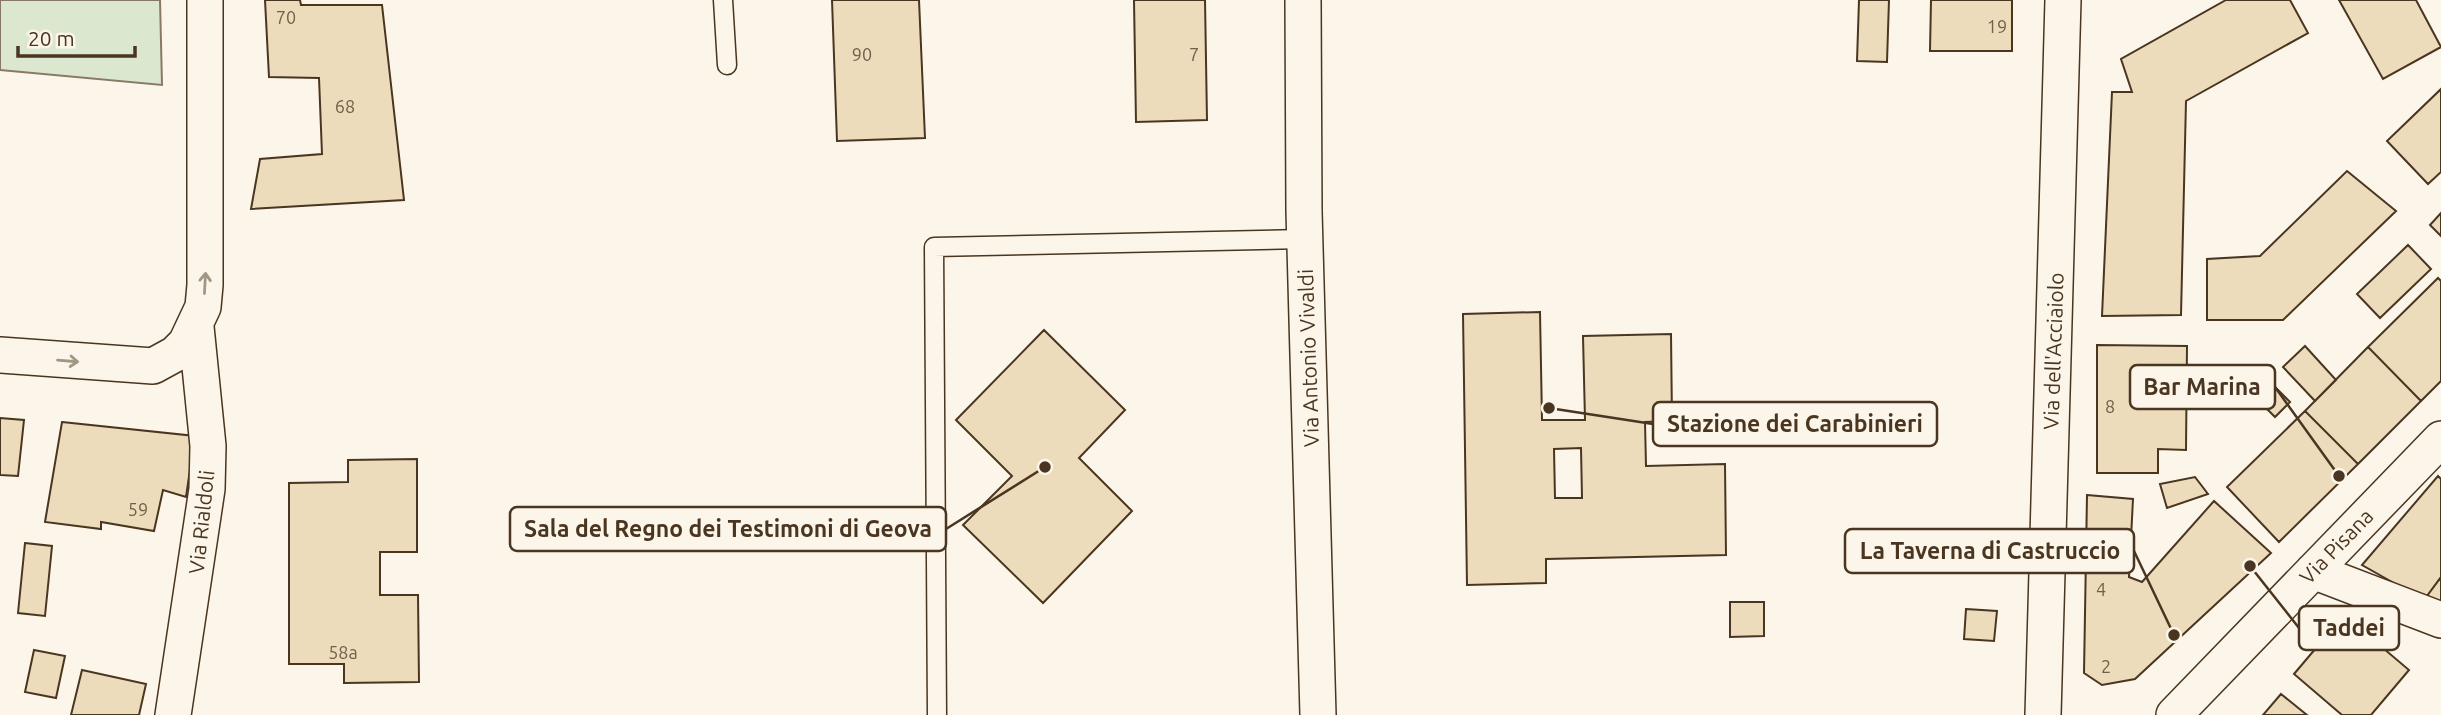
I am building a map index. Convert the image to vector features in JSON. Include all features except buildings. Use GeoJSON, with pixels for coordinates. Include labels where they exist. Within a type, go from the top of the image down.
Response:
{"type":"FeatureCollection","features":[{"type":"Feature","properties":{"kind":"street","name":"Via Rialdoli"},"geometry":{"type":"LineString","coordinates":[[173,715],[207,489],[208,446],[196,327],[205,285],[205,0]]}},
{"type":"Feature","properties":{"kind":"street","name":"Via Antonio Vivaldi"},"geometry":{"type":"LineString","coordinates":[[1303,0],[1304,240],[1318,715]]}},
{"type":"Feature","properties":{"kind":"street","name":"Via dell'Acciaiolo"},"geometry":{"type":"LineString","coordinates":[[2047,711],[2069,2]]}},
{"type":"Feature","properties":{"kind":"street","name":"Via Rialdoli"},"geometry":{"type":"LineString","coordinates":[[0,355],[146,367],[164,362],[186,343],[196,327]]}},
{"type":"Feature","properties":{"kind":"street","name":"Via Pisana"},"geometry":{"type":"LineString","coordinates":[[2174,715],[2441,439]]}},
{"type":"Feature","properties":{"kind":"street"},"geometry":{"type":"LineString","coordinates":[[2313,571],[2441,620]]}},
{"type":"Feature","properties":{"kind":"lane"},"geometry":{"type":"LineString","coordinates":[[723,0],[727,65]]}},
{"type":"Feature","properties":{"kind":"lane"},"geometry":{"type":"LineString","coordinates":[[937,715],[934,247],[1304,240]]}},
{"type":"Feature","properties":{"kind":"green space"},"geometry":{"type":"Polygon","coordinates":[[[0,0],[160,0],[162,85],[0,70],[0,0]]]}},
{"type":"Feature","properties":{"kind":"place","name":"Stazione dei Carabinieri"},"geometry":{"type":"Point","coordinates":[1549,408]}},
{"type":"Feature","properties":{"kind":"place","name":"Sala del Regno dei Testimoni di Geova"},"geometry":{"type":"Point","coordinates":[1045,467]}},
{"type":"Feature","properties":{"kind":"place","name":"Bar Marina"},"geometry":{"type":"Point","coordinates":[2339,476]}},
{"type":"Feature","properties":{"kind":"place","name":"Taddei"},"geometry":{"type":"Point","coordinates":[2250,566]}},
{"type":"Feature","properties":{"kind":"place","name":"La Taverna di Castruccio"},"geometry":{"type":"Point","coordinates":[2174,635]}}]}
